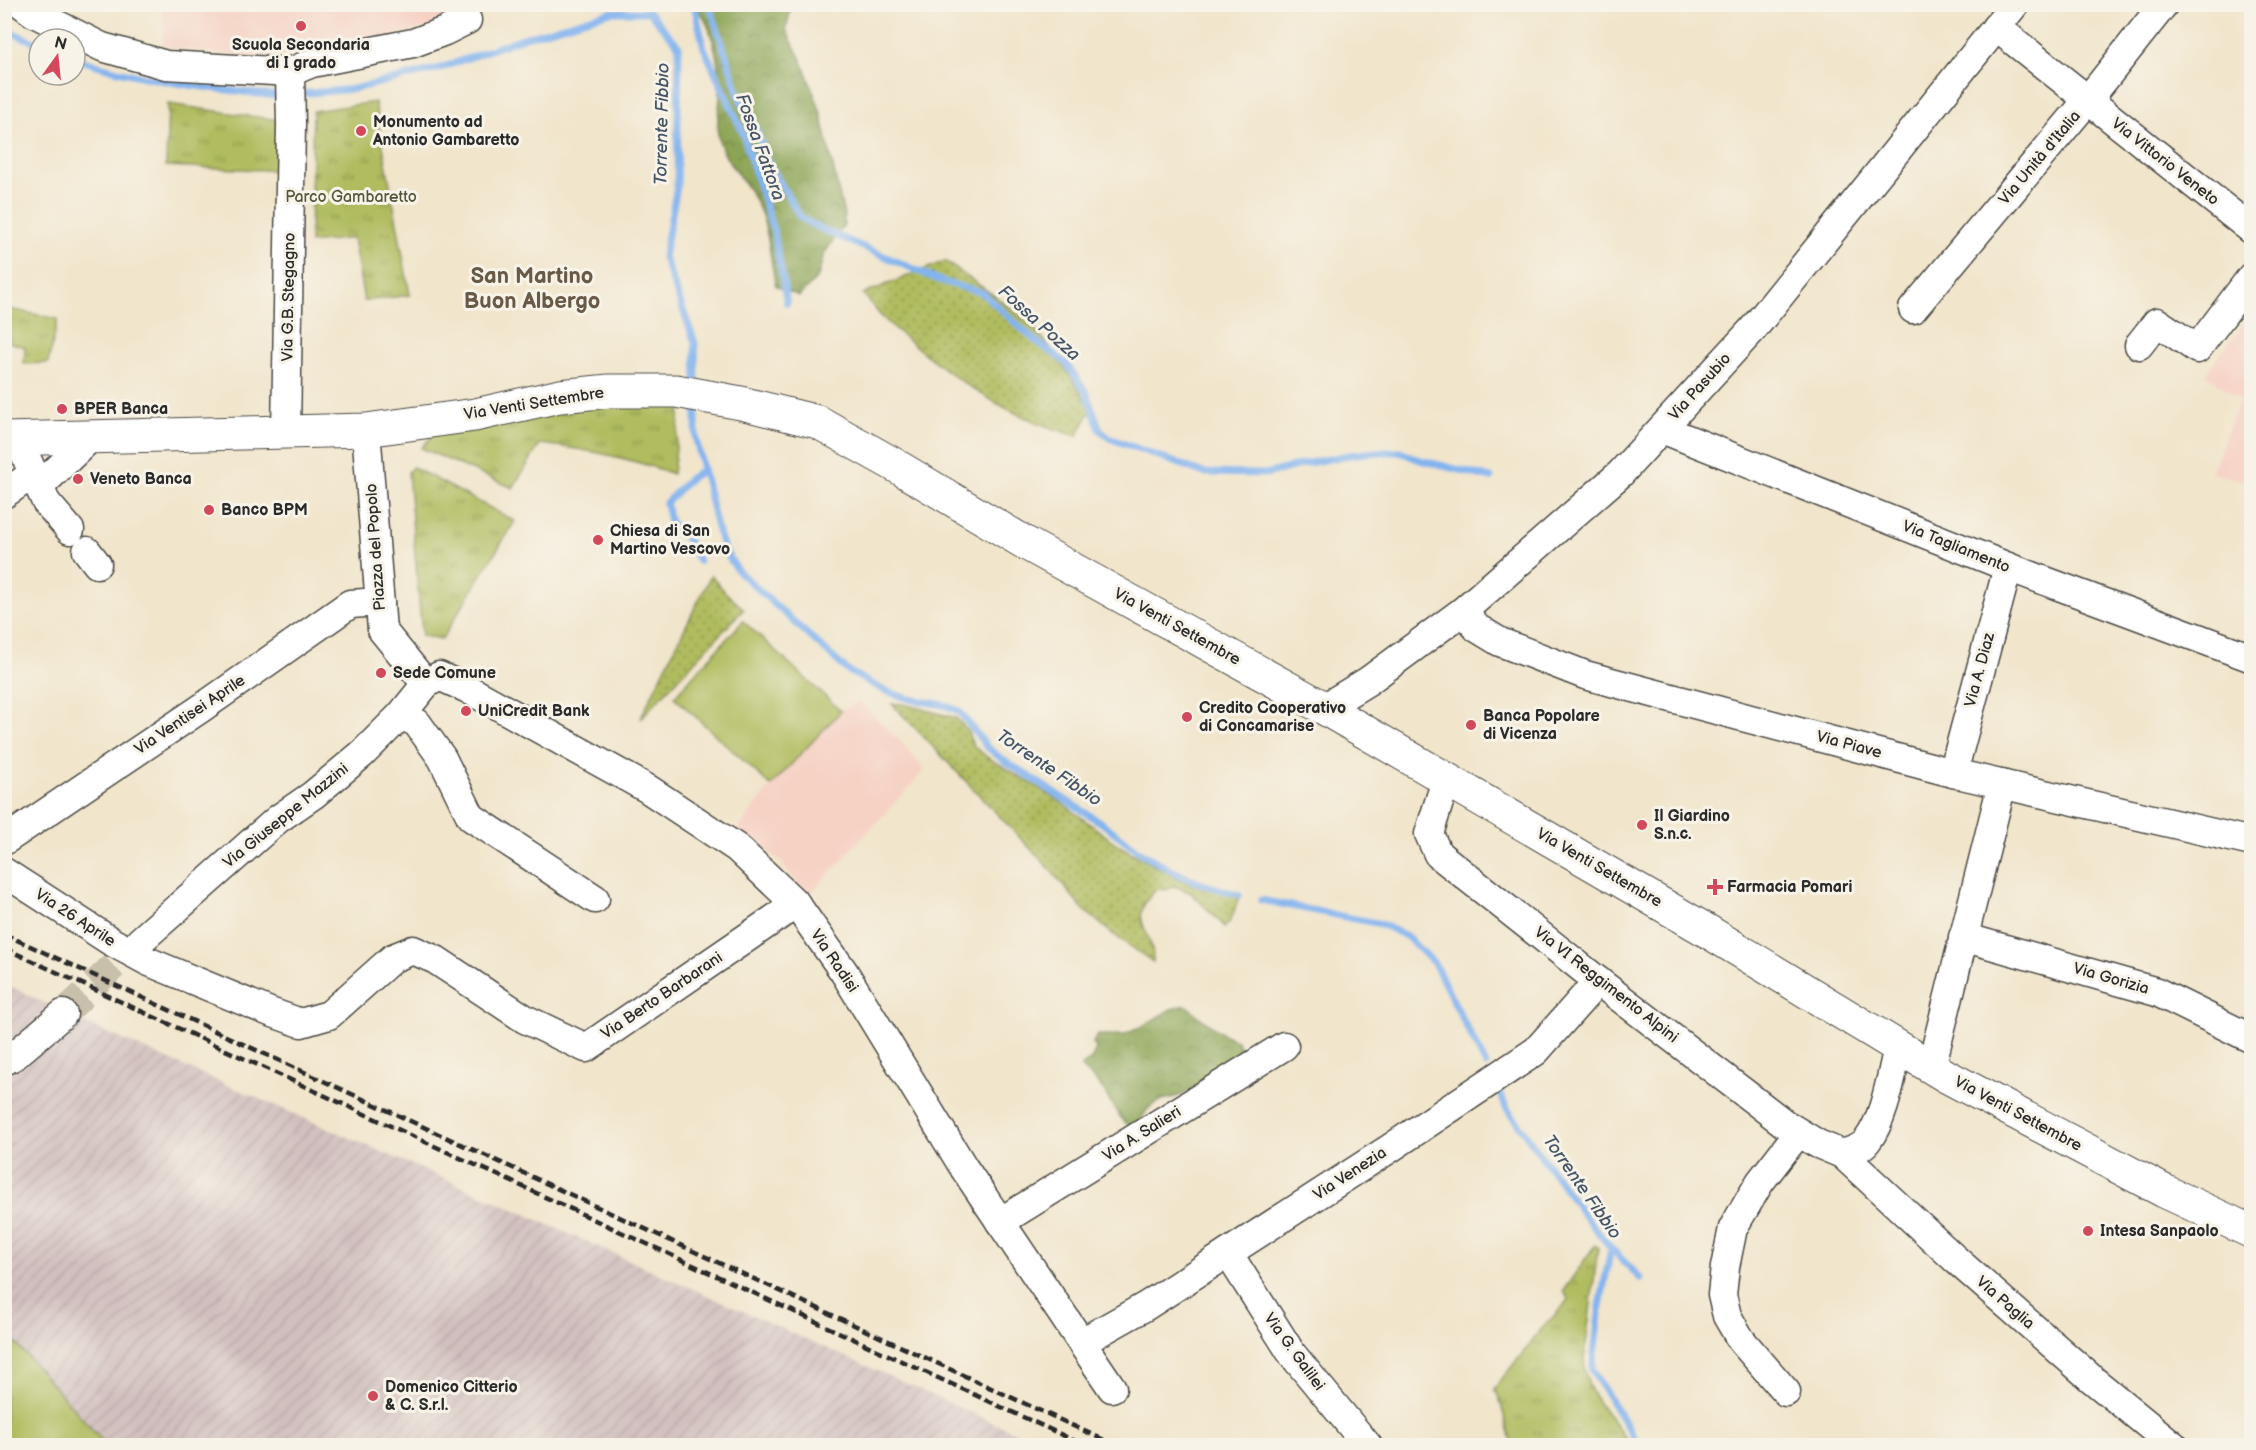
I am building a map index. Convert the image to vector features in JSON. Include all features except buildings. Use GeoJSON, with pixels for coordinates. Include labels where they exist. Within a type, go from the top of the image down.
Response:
{"type":"FeatureCollection","features":[{"type":"Feature","properties":{"kind":"main road","name":"Via Venti Settembre"},"geometry":{"type":"LineString","coordinates":[[11,439],[366,430],[475,415],[560,396],[609,391],[676,391],[741,403],[818,423],[884,459],[1027,544],[1324,708],[1704,929],[1931,1068],[2164,1191],[2252,1232]]}},
{"type":"Feature","properties":{"kind":"street"},"geometry":{"type":"LineString","coordinates":[[22,4],[34,14],[102,47],[112,43],[166,65],[290,72],[312,63],[413,43],[467,20]]}},
{"type":"Feature","properties":{"kind":"street","name":"Via Pasubio"},"geometry":{"type":"LineString","coordinates":[[1324,708],[1368,681],[1463,611],[1620,474],[1753,329],[2015,4]]}},
{"type":"Feature","properties":{"kind":"street","name":"Via Unità d'Italia"},"geometry":{"type":"LineString","coordinates":[[1913,309],[2087,101],[2164,4]]}},
{"type":"Feature","properties":{"kind":"street","name":"Via Vittorio Veneto"},"geometry":{"type":"LineString","coordinates":[[1996,27],[2252,230]]}},
{"type":"Feature","properties":{"kind":"street","name":"Via G.B. Stegagno"},"geometry":{"type":"LineString","coordinates":[[286,433],[290,72]]}},
{"type":"Feature","properties":{"kind":"street"},"geometry":{"type":"LineString","coordinates":[[2139,345],[2157,322],[2197,350],[2252,276]]}},
{"type":"Feature","properties":{"kind":"street","name":"Via Tagliamento"},"geometry":{"type":"LineString","coordinates":[[1662,429],[2008,567],[2252,658]]}},
{"type":"Feature","properties":{"kind":"street","name":"Piazza del Popolo"},"geometry":{"type":"LineString","coordinates":[[366,430],[382,630],[426,684]]}},
{"type":"Feature","properties":{"kind":"street"},"geometry":{"type":"LineString","coordinates":[[4,494],[36,480],[91,437]]}},
{"type":"Feature","properties":{"kind":"street"},"geometry":{"type":"LineString","coordinates":[[11,439],[36,480],[46,502],[84,548]]}},
{"type":"Feature","properties":{"kind":"street","name":"Via A. Diaz"},"geometry":{"type":"LineString","coordinates":[[1953,773],[2008,567]]}},
{"type":"Feature","properties":{"kind":"street","name":"Via Ventisei Aprile"},"geometry":{"type":"LineString","coordinates":[[4,841],[200,709],[350,604],[380,602]]}},
{"type":"Feature","properties":{"kind":"street","name":"Via Piave"},"geometry":{"type":"LineString","coordinates":[[1463,611],[1477,628],[1500,642],[1585,675],[1953,773],[2252,842]]}},
{"type":"Feature","properties":{"kind":"street","name":"Via Radisi"},"geometry":{"type":"LineString","coordinates":[[426,684],[439,676],[466,688],[648,789],[737,848],[796,904],[844,972],[964,1168],[1112,1388]]}},
{"type":"Feature","properties":{"kind":"street","name":"Via Giuseppe Mazzini"},"geometry":{"type":"LineString","coordinates":[[143,951],[278,819],[313,795],[362,754],[401,715],[426,684]]}},
{"type":"Feature","properties":{"kind":"street"},"geometry":{"type":"LineString","coordinates":[[401,715],[417,723],[442,758],[471,817],[595,899]]}},
{"type":"Feature","properties":{"kind":"street","name":"Via VI Reggimento Alpini"},"geometry":{"type":"LineString","coordinates":[[1446,780],[1429,834],[1438,854],[1598,981],[1798,1132],[1842,1154]]}},
{"type":"Feature","properties":{"kind":"street"},"geometry":{"type":"LineString","coordinates":[[1931,1068],[2002,784]]}},
{"type":"Feature","properties":{"kind":"street","name":"Via 26 Aprile"},"geometry":{"type":"LineString","coordinates":[[4,872],[112,942],[143,951]]}},
{"type":"Feature","properties":{"kind":"street","name":"Via Berto Barbarani"},"geometry":{"type":"LineString","coordinates":[[143,951],[270,1012],[301,1023],[329,1015],[393,958],[413,950],[436,960],[525,1020],[586,1048],[796,904]]}},
{"type":"Feature","properties":{"kind":"street","name":"Via Gorizia"},"geometry":{"type":"LineString","coordinates":[[1963,937],[2157,992],[2252,1039]]}},
{"type":"Feature","properties":{"kind":"street","name":"Via Venezia"},"geometry":{"type":"LineString","coordinates":[[1082,1342],[1146,1306],[1536,1051],[1598,981]]}},
{"type":"Feature","properties":{"kind":"street"},"geometry":{"type":"LineString","coordinates":[[4,1061],[14,1056],[63,1014]]}},
{"type":"Feature","properties":{"kind":"street","name":"Via A. Salieri"},"geometry":{"type":"LineString","coordinates":[[1000,1222],[1284,1046]]}},
{"type":"Feature","properties":{"kind":"street"},"geometry":{"type":"LineString","coordinates":[[1842,1154],[1856,1150],[1867,1142],[1881,1113],[1898,1048]]}},
{"type":"Feature","properties":{"kind":"street"},"geometry":{"type":"LineString","coordinates":[[1786,1392],[1741,1340],[1727,1316],[1722,1295],[1725,1267],[1734,1228],[1760,1182],[1798,1132]]}},
{"type":"Feature","properties":{"kind":"street","name":"Via Paglia"},"geometry":{"type":"LineString","coordinates":[[1842,1154],[1971,1273],[2093,1380],[2174,1446]]}},
{"type":"Feature","properties":{"kind":"street","name":"Via G. Galilei"},"geometry":{"type":"LineString","coordinates":[[1228,1253],[1292,1354],[1368,1446]]}},
{"type":"Feature","properties":{"kind":"shaded area","name":"Scuola Secondaria di I grado"},"geometry":{"type":"Polygon","coordinates":[[[162,5],[459,5],[461,19],[309,55],[245,56],[162,46],[164,32],[162,5]]]}},
{"type":"Feature","properties":{"kind":"shaded area"},"geometry":{"type":"Polygon","coordinates":[[[2251,314],[2251,482],[2211,473],[2240,399],[2205,374],[2251,314]]]}},
{"type":"Feature","properties":{"kind":"shaded area"},"geometry":{"type":"Polygon","coordinates":[[[859,701],[901,742],[925,770],[807,898],[780,860],[737,830],[771,786],[841,711],[859,701]]]}},
{"type":"Feature","properties":{"kind":"shaded area"},"geometry":{"type":"Polygon","coordinates":[[[4,983],[96,1028],[491,1199],[1044,1445],[5,1445],[4,983]]]}},
{"type":"Feature","properties":{"kind":"green space"},"geometry":{"type":"Polygon","coordinates":[[[693,5],[792,5],[786,29],[804,66],[821,113],[844,215],[844,225],[824,254],[818,277],[799,296],[776,286],[767,232],[761,212],[730,164],[719,140],[720,96],[716,53],[707,25],[701,13],[693,5]]]}},
{"type":"Feature","properties":{"kind":"green space","name":"Parco Gambaretto"},"geometry":{"type":"Polygon","coordinates":[[[375,102],[410,295],[364,301],[353,238],[310,243],[313,111],[375,102]]]}},
{"type":"Feature","properties":{"kind":"green space"},"geometry":{"type":"Polygon","coordinates":[[[168,104],[285,121],[286,171],[166,166],[168,104]]]}},
{"type":"Feature","properties":{"kind":"green space"},"geometry":{"type":"Polygon","coordinates":[[[945,261],[1022,318],[1057,357],[1091,410],[1077,436],[1023,417],[973,389],[904,337],[883,318],[863,294],[945,261]]]}},
{"type":"Feature","properties":{"kind":"green space"},"geometry":{"type":"Polygon","coordinates":[[[5,308],[58,319],[48,363],[24,364],[25,347],[5,341],[5,308]]]}},
{"type":"Feature","properties":{"kind":"green space"},"geometry":{"type":"Polygon","coordinates":[[[681,403],[673,474],[608,455],[540,444],[513,488],[421,448],[444,423],[533,409],[681,403]]]}},
{"type":"Feature","properties":{"kind":"green space"},"geometry":{"type":"Polygon","coordinates":[[[413,467],[515,521],[442,639],[422,636],[408,472],[413,467]]]}},
{"type":"Feature","properties":{"kind":"green space"},"geometry":{"type":"Polygon","coordinates":[[[711,575],[744,609],[640,719],[711,575]]]}},
{"type":"Feature","properties":{"kind":"green space"},"geometry":{"type":"Polygon","coordinates":[[[743,621],[841,711],[771,786],[674,697],[743,621]]]}},
{"type":"Feature","properties":{"kind":"green space"},"geometry":{"type":"Polygon","coordinates":[[[892,704],[903,704],[956,718],[967,730],[973,745],[987,757],[1054,797],[1121,847],[1187,883],[1239,897],[1231,920],[1225,927],[1191,893],[1175,886],[1166,890],[1157,889],[1147,900],[1141,917],[1150,941],[1153,962],[1110,932],[1082,908],[1048,867],[892,704]]]}},
{"type":"Feature","properties":{"kind":"green space"},"geometry":{"type":"Polygon","coordinates":[[[1186,1005],[1210,1025],[1237,1041],[1243,1057],[1218,1082],[1208,1075],[1186,1093],[1151,1106],[1136,1130],[1123,1120],[1101,1087],[1081,1067],[1092,1058],[1096,1049],[1093,1042],[1098,1035],[1124,1035],[1171,1009],[1186,1005]]]}},
{"type":"Feature","properties":{"kind":"green space"},"geometry":{"type":"Polygon","coordinates":[[[1595,1245],[1598,1247],[1584,1360],[1586,1375],[1595,1397],[1629,1445],[1512,1445],[1499,1397],[1494,1389],[1539,1332],[1569,1300],[1563,1291],[1595,1245]]]}},
{"type":"Feature","properties":{"kind":"green space"},"geometry":{"type":"Polygon","coordinates":[[[5,1331],[106,1445],[5,1445],[5,1331]]]}},
{"type":"Feature","properties":{"kind":"waterway","name":"Fossa Fattora"},"geometry":{"type":"LineString","coordinates":[[694,4],[704,48],[742,131],[774,233],[787,303]]}},
{"type":"Feature","properties":{"kind":"waterway","name":"Fossa Pozza"},"geometry":{"type":"LineString","coordinates":[[709,4],[741,101],[757,132],[767,160],[800,217],[815,226],[941,281],[983,293],[1032,338],[1066,363],[1086,392],[1100,430],[1109,438],[1204,473],[1266,474],[1349,455],[1400,452],[1420,460],[1491,478]]}},
{"type":"Feature","properties":{"kind":"waterway","name":"Torrente Fibbio"},"geometry":{"type":"LineString","coordinates":[[298,94],[354,89],[441,68],[523,38],[611,12],[649,12],[679,46],[677,186],[664,257],[695,343],[696,385]]}},
{"type":"Feature","properties":{"kind":"waterway","name":"Torrente Fibbio"},"geometry":{"type":"LineString","coordinates":[[4,29],[27,39]]}},
{"type":"Feature","properties":{"kind":"waterway","name":"Torrente Fibbio"},"geometry":{"type":"LineString","coordinates":[[87,62],[124,73],[174,83],[275,96],[284,95]]}},
{"type":"Feature","properties":{"kind":"waterway","name":"Torrente Fibbio"},"geometry":{"type":"LineString","coordinates":[[696,403],[696,439],[717,528],[725,551],[738,571],[848,671],[885,691],[910,699],[944,705],[959,711],[987,747],[1002,759],[1103,824],[1140,852],[1196,882],[1239,895]]}},
{"type":"Feature","properties":{"kind":"waterway","name":"Torrente Fibbio"},"geometry":{"type":"LineString","coordinates":[[699,561],[688,541],[670,522],[666,503],[689,479],[703,470]]}},
{"type":"Feature","properties":{"kind":"waterway","name":"Torrente Fibbio"},"geometry":{"type":"LineString","coordinates":[[1261,900],[1381,924],[1406,936],[1434,963],[1486,1065]]}},
{"type":"Feature","properties":{"kind":"waterway","name":"Torrente Fibbio"},"geometry":{"type":"LineString","coordinates":[[1496,1085],[1506,1107],[1583,1214],[1611,1248],[1600,1306],[1592,1370],[1639,1446]]}},
{"type":"Feature","properties":{"kind":"waterway"},"geometry":{"type":"LineString","coordinates":[[1611,1248],[1641,1279]]}},
{"type":"Feature","properties":{"kind":"tunnel"},"geometry":{"type":"LineString","coordinates":[[63,1014],[140,941]]}},
{"type":"Feature","properties":{"kind":"railway"},"geometry":{"type":"LineString","coordinates":[[4,934],[1117,1446]]}},
{"type":"Feature","properties":{"kind":"railway"},"geometry":{"type":"LineString","coordinates":[[4,948],[1086,1446]]}},
{"type":"Feature","properties":{"kind":"place","name":"Scuola Secondaria di I grado"},"geometry":{"type":"Point","coordinates":[301,26]}},
{"type":"Feature","properties":{"kind":"place","name":"Monumento ad Antonio Gambaretto"},"geometry":{"type":"Point","coordinates":[361,131]}},
{"type":"Feature","properties":{"kind":"place","name":"BPER Banca"},"geometry":{"type":"Point","coordinates":[62,409]}},
{"type":"Feature","properties":{"kind":"place","name":"Veneto Banca"},"geometry":{"type":"Point","coordinates":[78,479]}},
{"type":"Feature","properties":{"kind":"place","name":"Banco BPM"},"geometry":{"type":"Point","coordinates":[209,510]}},
{"type":"Feature","properties":{"kind":"place","name":"Chiesa di San Martino Vescovo"},"geometry":{"type":"Point","coordinates":[598,540]}},
{"type":"Feature","properties":{"kind":"place","name":"Sede Comune"},"geometry":{"type":"Point","coordinates":[381,673]}},
{"type":"Feature","properties":{"kind":"place","name":"UniCredit Bank"},"geometry":{"type":"Point","coordinates":[466,711]}},
{"type":"Feature","properties":{"kind":"place","name":"Credito Cooperativo di Concamarise"},"geometry":{"type":"Point","coordinates":[1187,717]}},
{"type":"Feature","properties":{"kind":"place","name":"Banca Popolare di Vicenza"},"geometry":{"type":"Point","coordinates":[1471,725]}},
{"type":"Feature","properties":{"kind":"place","name":"Il Giardino S.n.c."},"geometry":{"type":"Point","coordinates":[1642,825]}},
{"type":"Feature","properties":{"kind":"place","name":"Farmacia Pomari"},"geometry":{"type":"Point","coordinates":[1715,887]}},
{"type":"Feature","properties":{"kind":"place","name":"Intesa Sanpaolo"},"geometry":{"type":"Point","coordinates":[2088,1231]}},
{"type":"Feature","properties":{"kind":"place","name":"Domenico Citterio & C. S.r.l."},"geometry":{"type":"Point","coordinates":[373,1396]}},
{"type":"Feature","properties":{"kind":"district","name":"San Martino Buon Albergo"},"geometry":{"type":"Point","coordinates":[532,288]}}]}
